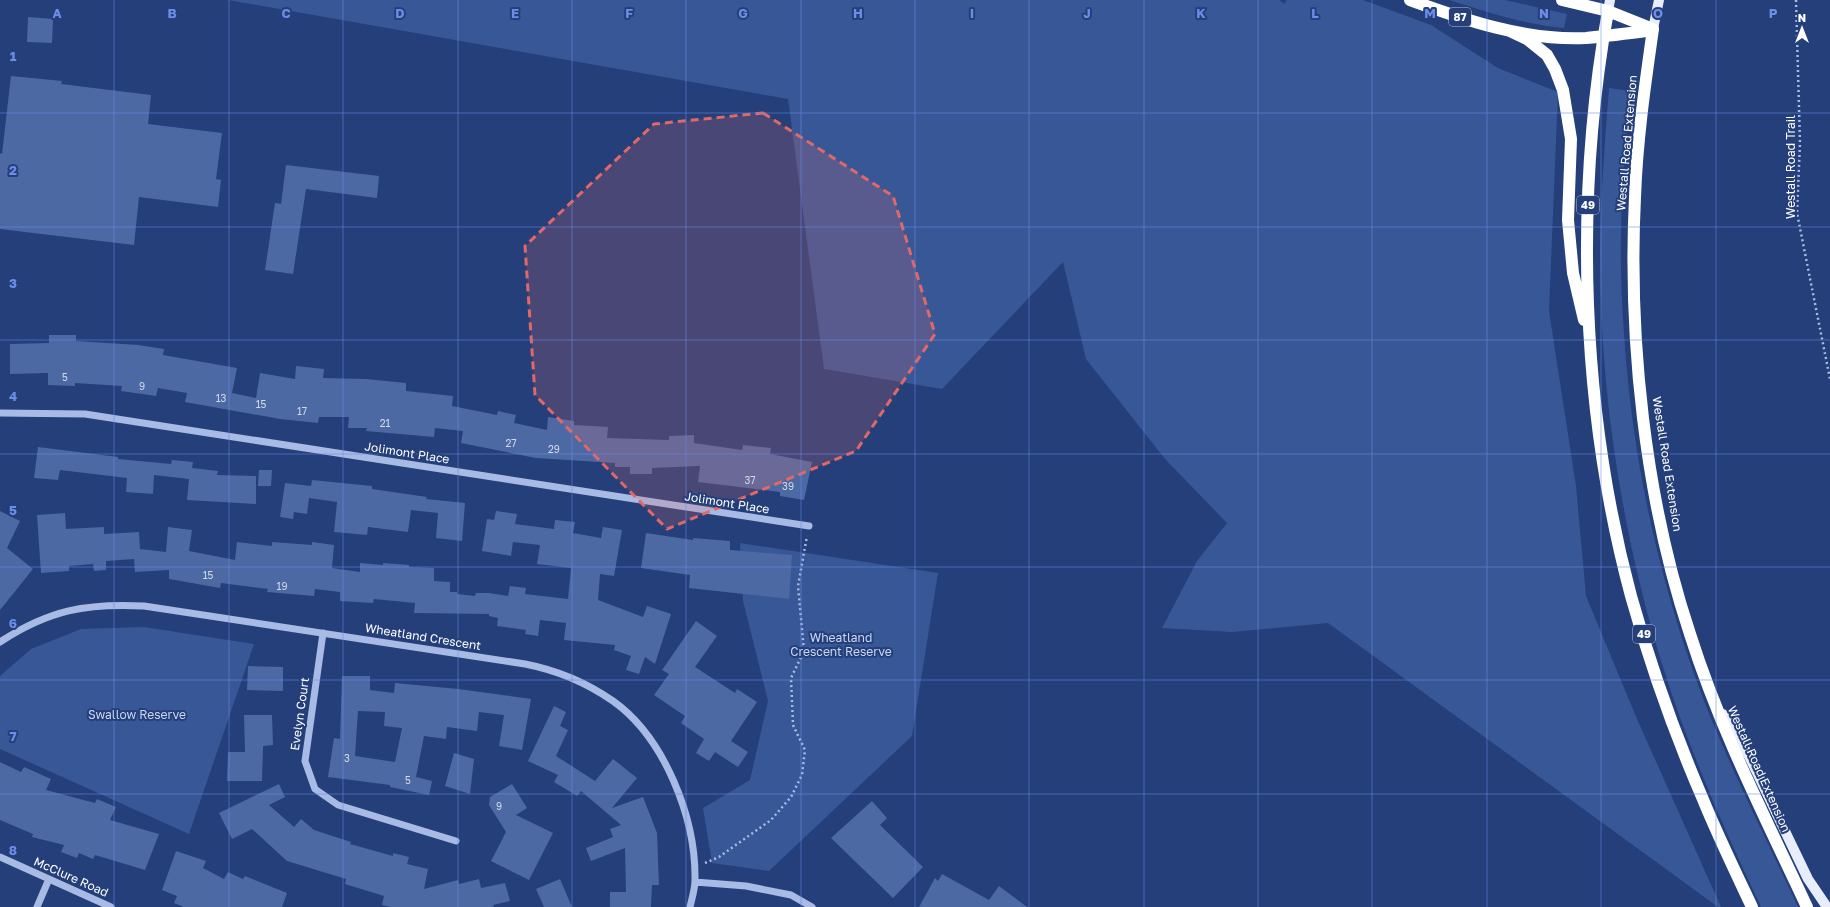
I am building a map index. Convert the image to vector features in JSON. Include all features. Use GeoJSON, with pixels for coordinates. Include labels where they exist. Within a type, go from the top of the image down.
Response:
{"type":"FeatureCollection","features":[{"type":"Feature","properties":{"kind":"highway","name":"87"},"geometry":{"type":"LineString","coordinates":[[1410,0],[1440,11],[1510,31],[1556,37],[1604,36],[1653,30]]}},
{"type":"Feature","properties":{"kind":"highway"},"geometry":{"type":"LineString","coordinates":[[1562,0],[1609,6],[1653,30]]}},
{"type":"Feature","properties":{"kind":"highway","name":"49"},"geometry":{"type":"LineString","coordinates":[[1609,6],[1592,135],[1588,204],[1588,282],[1591,346],[1602,457],[1631,596],[1665,702],[1702,798],[1752,907]]}},
{"type":"Feature","properties":{"kind":"highway","name":"Westall Road Extension"},"geometry":{"type":"LineString","coordinates":[[1653,30],[1642,105],[1634,196],[1634,304],[1643,411],[1661,524],[1674,580],[1689,634],[1712,697],[1746,778],[1807,907]]}},
{"type":"Feature","properties":{"kind":"highway"},"geometry":{"type":"LineString","coordinates":[[1510,31],[1528,38],[1544,52],[1555,69],[1563,90],[1571,139],[1568,220],[1573,273],[1591,346]]}},
{"type":"Feature","properties":{"kind":"main road","name":"Westall Road Extension"},"geometry":{"type":"LineString","coordinates":[[1653,30],[1659,0]]}},
{"type":"Feature","properties":{"kind":"main road"},"geometry":{"type":"LineString","coordinates":[[1712,697],[1749,756],[1805,873],[1827,907]]}},
{"type":"Feature","properties":{"kind":"street","name":"Jolimont Place"},"geometry":{"type":"LineString","coordinates":[[0,413],[85,414],[809,526]]}},
{"type":"Feature","properties":{"kind":"street","name":"Wheatland Crescent"},"geometry":{"type":"LineString","coordinates":[[0,642],[39,620],[58,613],[78,608],[122,604],[144,606],[525,664],[561,674],[604,695],[614,702],[637,724],[649,739],[667,768],[685,812],[695,867],[695,882],[690,907]]}},
{"type":"Feature","properties":{"kind":"street","name":"Evelyn Court"},"geometry":{"type":"LineString","coordinates":[[323,633],[304,761],[315,789],[338,805],[456,842]]}},
{"type":"Feature","properties":{"kind":"street","name":"McClure Road"},"geometry":{"type":"LineString","coordinates":[[0,857],[111,907]]}},
{"type":"Feature","properties":{"kind":"street"},"geometry":{"type":"LineString","coordinates":[[37,907],[49,879]]}},
{"type":"Feature","properties":{"kind":"street"},"geometry":{"type":"LineString","coordinates":[[695,882],[746,886],[791,895],[812,907]]}},
{"type":"Feature","properties":{"kind":"path","name":"Westall Road Trail"},"geometry":{"type":"LineString","coordinates":[[1796,0],[1800,143],[1797,212],[1830,379]]}},
{"type":"Feature","properties":{"kind":"path"},"geometry":{"type":"LineString","coordinates":[[695,867],[720,857],[771,820],[791,797],[802,775],[805,750],[793,726],[791,678],[804,650],[798,586],[809,526]]}},
{"type":"Feature","properties":{"kind":"highlighted area"},"geometry":{"type":"Polygon","coordinates":[[[763,113],[893,196],[935,334],[856,451],[667,529],[535,395],[525,246],[654,124],[763,113]]]}},
{"type":"Feature","properties":{"kind":"green space"},"geometry":{"type":"Polygon","coordinates":[[[228,0],[1279,0],[1285,4],[1286,0],[1363,0],[1431,25],[1498,68],[1558,92],[1549,311],[1576,486],[1586,596],[1637,719],[1721,907],[1718,907],[1328,623],[1232,632],[1162,628],[1197,561],[1227,523],[1165,459],[1086,359],[1063,262],[942,389],[824,369],[788,99],[228,0]]]}},
{"type":"Feature","properties":{"kind":"green space"},"geometry":{"type":"Polygon","coordinates":[[[1449,0],[1505,0],[1567,14],[1564,28],[1535,24],[1506,17],[1449,0]]]}},
{"type":"Feature","properties":{"kind":"green space"},"geometry":{"type":"Polygon","coordinates":[[[1609,88],[1630,91],[1622,199],[1622,295],[1628,381],[1634,429],[1641,476],[1651,523],[1675,616],[1706,706],[1739,782],[1798,907],[1761,907],[1721,819],[1684,729],[1663,667],[1635,564],[1615,459],[1608,405],[1601,298],[1600,245],[1602,186],[1609,88]]]}},
{"type":"Feature","properties":{"kind":"green space","name":"Wheatland Crescent Reserve"},"geometry":{"type":"Polygon","coordinates":[[[740,543],[938,573],[912,736],[769,871],[712,863],[703,808],[750,780],[768,701],[743,601],[740,543]]]}},
{"type":"Feature","properties":{"kind":"green space","name":"Swallow Reserve"},"geometry":{"type":"Polygon","coordinates":[[[144,627],[254,644],[189,834],[0,749],[0,676],[31,649],[81,629],[144,627]]]}},
{"type":"Feature","properties":{"kind":"building"},"geometry":{"type":"Polygon","coordinates":[[[28,17],[53,19],[52,43],[27,42],[28,17]]]}},
{"type":"Feature","properties":{"kind":"building"},"geometry":{"type":"Polygon","coordinates":[[[11,76],[62,81],[61,84],[151,95],[148,124],[222,133],[216,179],[221,180],[218,207],[139,197],[134,245],[0,229],[0,153],[2,154],[11,76]]]}},
{"type":"Feature","properties":{"kind":"building"},"geometry":{"type":"Polygon","coordinates":[[[286,165],[379,176],[377,198],[306,189],[293,274],[265,270],[275,203],[281,204],[286,165]]]}},
{"type":"Feature","properties":{"kind":"building"},"geometry":{"type":"Polygon","coordinates":[[[49,335],[76,335],[76,341],[138,345],[164,349],[163,355],[237,368],[232,393],[256,398],[260,373],[295,379],[296,366],[324,369],[323,378],[366,379],[406,383],[406,391],[453,396],[452,406],[497,415],[498,411],[516,415],[514,423],[547,430],[548,417],[574,421],[574,425],[608,427],[607,438],[669,440],[669,436],[694,435],[694,443],[742,450],[743,445],[771,448],[770,454],[812,462],[804,500],[780,496],[780,492],[698,482],[700,466],[652,468],[652,474],[630,474],[630,467],[615,467],[615,463],[536,458],[461,443],[463,431],[435,428],[434,437],[366,431],[367,428],[348,428],[349,417],[319,417],[318,423],[280,419],[185,402],[187,393],[158,388],[156,396],[121,391],[122,386],[75,383],[75,386],[48,385],[48,373],[10,374],[10,344],[49,343],[49,335]]]}},
{"type":"Feature","properties":{"kind":"building"},"geometry":{"type":"Polygon","coordinates":[[[38,447],[118,457],[118,459],[171,464],[172,460],[193,462],[192,468],[218,471],[217,475],[256,476],[256,504],[187,500],[189,479],[154,475],[153,494],[126,492],[127,478],[60,470],[58,480],[34,478],[38,447]]]}},
{"type":"Feature","properties":{"kind":"building"},"geometry":{"type":"Polygon","coordinates":[[[259,470],[272,470],[271,486],[258,486],[259,470]]]}},
{"type":"Feature","properties":{"kind":"building"},"geometry":{"type":"Polygon","coordinates":[[[312,480],[372,486],[372,489],[427,497],[426,499],[465,503],[462,541],[436,538],[438,513],[411,510],[408,532],[368,527],[367,535],[334,532],[337,502],[309,498],[307,514],[294,512],[293,519],[280,517],[285,483],[311,486],[312,480]]]}},
{"type":"Feature","properties":{"kind":"building"},"geometry":{"type":"Polygon","coordinates":[[[0,511],[20,521],[7,548],[33,569],[0,610],[0,511]]]}},
{"type":"Feature","properties":{"kind":"building"},"geometry":{"type":"Polygon","coordinates":[[[496,511],[517,514],[515,524],[554,529],[555,520],[575,522],[573,533],[601,538],[603,527],[622,530],[614,576],[600,574],[598,600],[643,617],[647,606],[671,614],[655,664],[645,657],[639,674],[626,670],[631,656],[614,650],[615,645],[564,640],[566,623],[540,620],[538,636],[525,634],[526,630],[497,626],[498,618],[489,616],[489,614],[414,613],[415,603],[374,599],[373,603],[340,601],[340,592],[315,589],[314,596],[267,592],[268,589],[221,583],[220,588],[169,579],[169,570],[135,572],[134,559],[106,561],[106,570],[94,571],[93,564],[69,566],[69,571],[41,573],[37,515],[65,513],[66,529],[104,527],[104,534],[139,532],[140,549],[166,552],[168,527],[192,530],[189,551],[235,560],[237,542],[272,546],[272,542],[312,545],[312,542],[334,545],[332,568],[360,572],[360,563],[383,565],[383,563],[409,565],[409,567],[434,568],[434,581],[450,582],[450,592],[457,592],[457,594],[475,596],[476,593],[489,593],[508,596],[510,586],[526,588],[525,594],[568,599],[571,568],[537,564],[540,545],[513,542],[511,556],[482,551],[487,519],[494,520],[496,511]]]}},
{"type":"Feature","properties":{"kind":"building"},"geometry":{"type":"Polygon","coordinates":[[[646,533],[693,540],[693,538],[730,541],[730,550],[792,555],[789,599],[689,588],[690,575],[641,568],[646,533]]]}},
{"type":"Feature","properties":{"kind":"building"},"geometry":{"type":"Polygon","coordinates":[[[696,621],[717,636],[695,667],[735,693],[737,689],[757,702],[731,741],[748,752],[738,767],[715,752],[709,761],[696,753],[704,739],[681,723],[685,716],[654,695],[669,674],[662,670],[696,621]]]}},
{"type":"Feature","properties":{"kind":"building"},"geometry":{"type":"Polygon","coordinates":[[[248,666],[283,667],[283,691],[247,690],[248,666]]]}},
{"type":"Feature","properties":{"kind":"building"},"geometry":{"type":"Polygon","coordinates":[[[342,676],[370,676],[370,690],[394,693],[395,683],[458,689],[531,699],[522,750],[499,746],[504,715],[479,712],[477,731],[447,727],[446,739],[424,736],[416,777],[432,781],[429,795],[390,787],[390,785],[328,777],[334,738],[340,739],[342,676]],[[358,711],[355,756],[395,762],[402,728],[384,726],[385,712],[358,711]]]}},
{"type":"Feature","properties":{"kind":"building"},"geometry":{"type":"Polygon","coordinates":[[[554,706],[566,712],[560,726],[568,730],[556,756],[595,781],[613,759],[637,778],[612,808],[643,797],[657,833],[659,885],[652,885],[651,907],[610,907],[610,892],[626,892],[625,848],[591,861],[586,848],[613,837],[610,829],[621,825],[581,791],[577,796],[554,782],[558,775],[528,761],[554,706]]]}},
{"type":"Feature","properties":{"kind":"building"},"geometry":{"type":"Polygon","coordinates":[[[244,715],[272,715],[273,745],[263,746],[262,781],[227,781],[228,752],[245,752],[244,715]]]}},
{"type":"Feature","properties":{"kind":"building"},"geometry":{"type":"Polygon","coordinates":[[[454,753],[474,759],[470,794],[445,786],[454,753]]]}},
{"type":"Feature","properties":{"kind":"building"},"geometry":{"type":"Polygon","coordinates":[[[0,762],[21,772],[24,767],[51,779],[46,790],[95,803],[97,799],[116,807],[110,820],[159,834],[145,870],[95,855],[93,859],[79,853],[77,858],[61,852],[64,845],[32,837],[33,834],[0,820],[0,762]]]}},
{"type":"Feature","properties":{"kind":"building"},"geometry":{"type":"Polygon","coordinates":[[[279,784],[285,797],[269,805],[294,827],[301,819],[314,830],[351,842],[350,844],[393,856],[393,853],[409,857],[407,864],[428,869],[424,889],[458,880],[459,884],[479,879],[481,888],[505,883],[510,901],[493,905],[494,907],[391,907],[382,905],[384,896],[345,884],[346,879],[287,861],[252,829],[232,839],[219,813],[279,784]]]}},
{"type":"Feature","properties":{"kind":"building"},"geometry":{"type":"Polygon","coordinates":[[[512,784],[527,808],[516,815],[553,833],[529,880],[491,861],[506,832],[489,805],[490,797],[512,784]]]}},
{"type":"Feature","properties":{"kind":"building"},"geometry":{"type":"Polygon","coordinates":[[[872,801],[887,818],[880,825],[923,867],[893,898],[831,838],[872,801]]]}},
{"type":"Feature","properties":{"kind":"building"},"geometry":{"type":"Polygon","coordinates":[[[176,851],[206,861],[203,868],[224,879],[228,872],[243,879],[245,876],[287,893],[282,907],[184,907],[174,903],[177,896],[162,890],[176,851]]]}},
{"type":"Feature","properties":{"kind":"building"},"geometry":{"type":"Polygon","coordinates":[[[942,874],[989,900],[999,886],[1027,907],[919,907],[935,878],[938,881],[942,874]]]}},
{"type":"Feature","properties":{"kind":"building"},"geometry":{"type":"Polygon","coordinates":[[[560,879],[572,907],[544,907],[536,889],[560,879]]]}}]}
